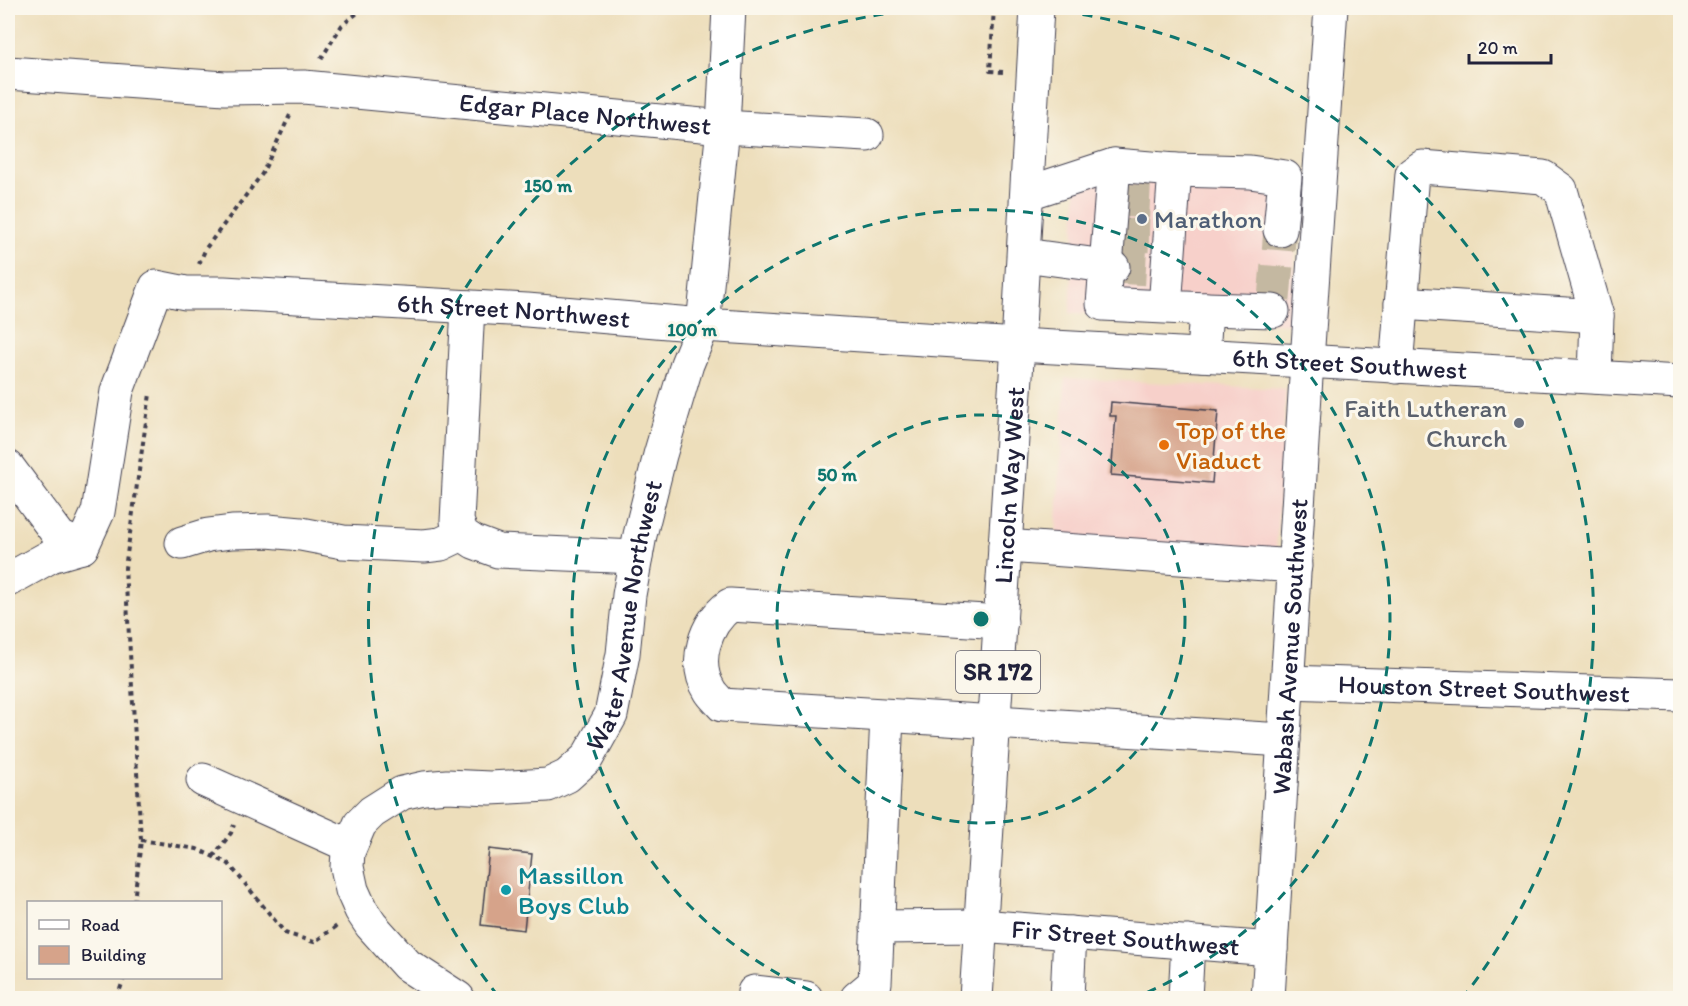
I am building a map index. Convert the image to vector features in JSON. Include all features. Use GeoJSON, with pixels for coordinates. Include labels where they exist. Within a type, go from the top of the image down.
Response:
{"type":"FeatureCollection","features":[{"type":"Feature","properties":{"kind":"street","name":"Water Avenue Northwest"},"geometry":{"type":"LineString","coordinates":[[458,999],[407,965],[382,939],[361,910],[352,890],[347,867],[350,846],[360,824],[372,812],[402,793],[447,786],[490,788],[548,785],[567,776],[587,758],[610,715],[623,654],[636,557],[660,456],[687,364],[703,325],[723,127],[729,8]]}},
{"type":"Feature","properties":{"kind":"street","name":"Lincoln Way West"},"geometry":{"type":"LineString","coordinates":[[976,999],[1028,192],[1037,8]]}},
{"type":"Feature","properties":{"kind":"street","name":"Wabash Avenue Southwest"},"geometry":{"type":"LineString","coordinates":[[1268,999],[1331,8]]}},
{"type":"Feature","properties":{"kind":"street","name":"Edgar Place Northwest"},"geometry":{"type":"LineString","coordinates":[[8,73],[225,88],[303,87],[723,127],[867,135]]}},
{"type":"Feature","properties":{"kind":"street"},"geometry":{"type":"LineString","coordinates":[[1028,192],[1114,165],[1174,170],[1250,172],[1285,177],[1320,176]]}},
{"type":"Feature","properties":{"kind":"street"},"geometry":{"type":"LineString","coordinates":[[1114,165],[1112,234],[1102,304],[1206,309],[1274,305],[1270,359]]}},
{"type":"Feature","properties":{"kind":"street"},"geometry":{"type":"LineString","coordinates":[[1395,366],[1412,174],[1422,167],[1543,177],[1562,190],[1597,316],[1595,377]]}},
{"type":"Feature","properties":{"kind":"street"},"geometry":{"type":"LineString","coordinates":[[1166,307],[1160,269],[1164,202],[1174,170]]}},
{"type":"Feature","properties":{"kind":"street"},"geometry":{"type":"LineString","coordinates":[[1280,230],[1285,177]]}},
{"type":"Feature","properties":{"kind":"street"},"geometry":{"type":"LineString","coordinates":[[1024,255],[1109,267]]}},
{"type":"Feature","properties":{"kind":"street","name":"6th Street Northwest"},"geometry":{"type":"LineString","coordinates":[[82,547],[98,512],[117,391],[156,287],[186,293],[224,293],[468,307],[1018,345]]}},
{"type":"Feature","properties":{"kind":"street"},"geometry":{"type":"LineString","coordinates":[[1401,303],[1597,316]]}},
{"type":"Feature","properties":{"kind":"street"},"geometry":{"type":"LineString","coordinates":[[468,307],[457,521],[462,534],[474,542],[498,551],[636,557]]}},
{"type":"Feature","properties":{"kind":"street"},"geometry":{"type":"LineString","coordinates":[[1203,355],[1206,309]]}},
{"type":"Feature","properties":{"kind":"street","name":"6th Street Southwest"},"geometry":{"type":"LineString","coordinates":[[1018,345],[1680,382]]}},
{"type":"Feature","properties":{"kind":"street"},"geometry":{"type":"LineString","coordinates":[[8,467],[60,537],[82,547]]}},
{"type":"Feature","properties":{"kind":"street"},"geometry":{"type":"LineString","coordinates":[[182,543],[232,532],[268,531],[301,534],[343,542],[424,546],[441,544],[462,534]]}},
{"type":"Feature","properties":{"kind":"street"},"geometry":{"type":"LineString","coordinates":[[1005,546],[1295,566]]}},
{"type":"Feature","properties":{"kind":"street"},"geometry":{"type":"LineString","coordinates":[[8,580],[51,556],[82,547]]}},
{"type":"Feature","properties":{"kind":"street"},"geometry":{"type":"LineString","coordinates":[[1001,622],[729,605],[709,628],[702,651],[702,672],[709,689],[722,705],[1284,740]]}},
{"type":"Feature","properties":{"kind":"street","name":"Houston Street Southwest"},"geometry":{"type":"LineString","coordinates":[[1288,682],[1680,695]]}},
{"type":"Feature","properties":{"kind":"street"},"geometry":{"type":"LineString","coordinates":[[857,999],[875,983],[887,716]]}},
{"type":"Feature","properties":{"kind":"street"},"geometry":{"type":"LineString","coordinates":[[203,780],[350,846]]}},
{"type":"Feature","properties":{"kind":"street","name":"Fir Street Southwest"},"geometry":{"type":"LineString","coordinates":[[877,927],[981,926],[1271,949]]}},
{"type":"Feature","properties":{"kind":"street"},"geometry":{"type":"LineString","coordinates":[[1067,999],[1070,933]]}},
{"type":"Feature","properties":{"kind":"street"},"geometry":{"type":"LineString","coordinates":[[1185,999],[1188,942]]}},
{"type":"Feature","properties":{"kind":"street"},"geometry":{"type":"LineString","coordinates":[[754,992],[806,999]]}},
{"type":"Feature","properties":{"kind":"path"},"geometry":{"type":"LineString","coordinates":[[186,293],[206,248],[262,174],[303,87],[342,25],[364,8]]}},
{"type":"Feature","properties":{"kind":"path"},"geometry":{"type":"LineString","coordinates":[[990,71],[994,8]]}},
{"type":"Feature","properties":{"kind":"path"},"geometry":{"type":"LineString","coordinates":[[134,901],[141,840],[125,568],[151,389]]}},
{"type":"Feature","properties":{"kind":"path"},"geometry":{"type":"LineString","coordinates":[[213,857],[231,833],[243,798]]}},
{"type":"Feature","properties":{"kind":"path"},"geometry":{"type":"LineString","coordinates":[[141,840],[197,849],[229,864],[285,933],[314,942],[361,910]]}},
{"type":"Feature","properties":{"kind":"path"},"geometry":{"type":"LineString","coordinates":[[117,999],[123,979]]}},
{"type":"Feature","properties":{"kind":"shaded area"},"geometry":{"type":"Polygon","coordinates":[[[1078,157],[1300,167],[1291,324],[1070,313],[1078,157]]]}},
{"type":"Feature","properties":{"kind":"shaded area"},"geometry":{"type":"Polygon","coordinates":[[[1065,378],[1286,389],[1276,552],[1056,537],[1065,378]]]}},
{"type":"Feature","properties":{"kind":"building","name":"Top of the Viaduct"},"geometry":{"type":"Polygon","coordinates":[[[1111,402],[1218,411],[1212,483],[1111,475],[1116,416],[1110,416],[1111,402]]]}},
{"type":"Feature","properties":{"kind":"building","name":"Massillon Boys Club"},"geometry":{"type":"Polygon","coordinates":[[[489,849],[532,854],[524,930],[481,925],[489,849]]]}},
{"type":"Feature","properties":{"kind":"tunnel"},"geometry":{"type":"LineString","coordinates":[[1117,200],[1155,202]]}},
{"type":"Feature","properties":{"kind":"tunnel"},"geometry":{"type":"LineString","coordinates":[[1274,299],[1280,230]]}},
{"type":"Feature","properties":{"kind":"tunnel"},"geometry":{"type":"LineString","coordinates":[[1116,235],[1154,236]]}},
{"type":"Feature","properties":{"kind":"tunnel"},"geometry":{"type":"LineString","coordinates":[[1113,267],[1152,269]]}},
{"type":"Feature","properties":{"kind":"place","name":"Marathon"},"geometry":{"type":"Point","coordinates":[1142,219]}},
{"type":"Feature","properties":{"kind":"place","name":"Faith Lutheran Church"},"geometry":{"type":"Point","coordinates":[1519,423]}},
{"type":"Feature","properties":{"kind":"place","name":"Top of the Viaduct"},"geometry":{"type":"Point","coordinates":[1164,445]}},
{"type":"Feature","properties":{"kind":"place","name":"Massillon Boys Club"},"geometry":{"type":"Point","coordinates":[506,890]}}]}
